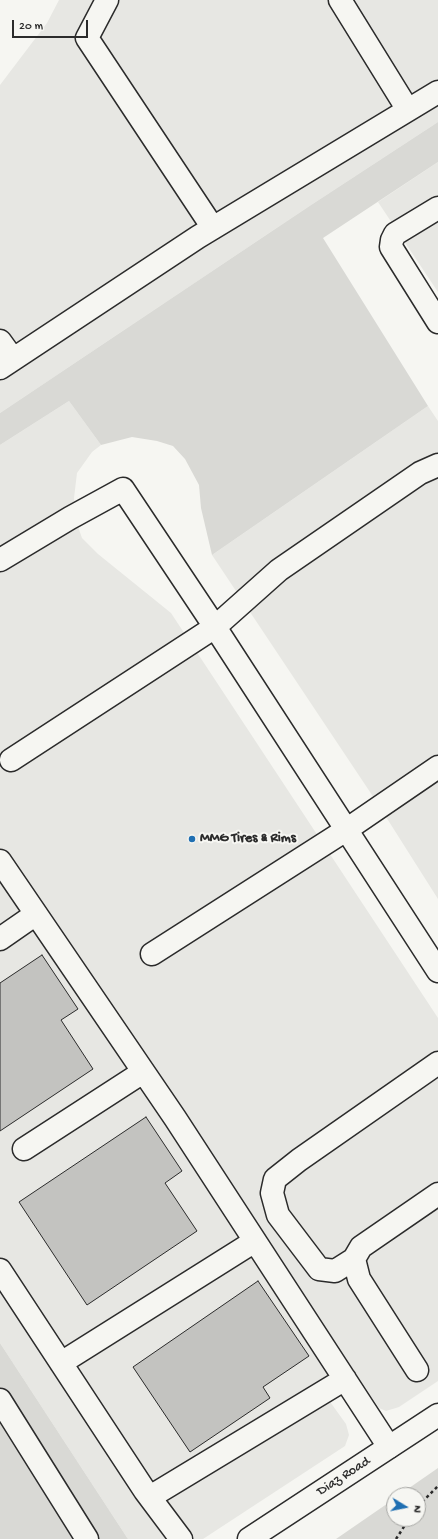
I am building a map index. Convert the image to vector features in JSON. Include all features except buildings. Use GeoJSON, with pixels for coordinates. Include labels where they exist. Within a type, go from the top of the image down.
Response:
{"type":"FeatureCollection","features":[{"type":"Feature","properties":{"kind":"street"},"geometry":{"type":"LineString","coordinates":[[107,0],[87,38],[213,228]]}},
{"type":"Feature","properties":{"kind":"street"},"geometry":{"type":"LineString","coordinates":[[340,0],[408,110]]}},
{"type":"Feature","properties":{"kind":"street"},"geometry":{"type":"LineString","coordinates":[[0,341],[6,363],[213,228],[438,92]]}},
{"type":"Feature","properties":{"kind":"street"},"geometry":{"type":"LineString","coordinates":[[438,208],[395,234],[391,247],[438,322]]}},
{"type":"Feature","properties":{"kind":"street"},"geometry":{"type":"LineString","coordinates":[[10,760],[215,627],[279,570],[420,473],[438,466]]}},
{"type":"Feature","properties":{"kind":"street"},"geometry":{"type":"LineString","coordinates":[[0,560],[70,518],[123,489],[215,627],[346,830],[436,964]]}},
{"type":"Feature","properties":{"kind":"street"},"geometry":{"type":"LineString","coordinates":[[152,954],[346,830],[438,767]]}},
{"type":"Feature","properties":{"kind":"street"},"geometry":{"type":"LineString","coordinates":[[0,861],[255,1240],[389,1447]]}},
{"type":"Feature","properties":{"kind":"street"},"geometry":{"type":"LineString","coordinates":[[0,938],[36,914]]}},
{"type":"Feature","properties":{"kind":"street"},"geometry":{"type":"LineString","coordinates":[[438,1063],[299,1160],[275,1179],[272,1193],[278,1215],[319,1269],[335,1271],[354,1259],[361,1247],[438,1194]]}},
{"type":"Feature","properties":{"kind":"street"},"geometry":{"type":"LineString","coordinates":[[24,1149],[143,1072]]}},
{"type":"Feature","properties":{"kind":"street"},"geometry":{"type":"LineString","coordinates":[[61,1363],[255,1240]]}},
{"type":"Feature","properties":{"kind":"street"},"geometry":{"type":"LineString","coordinates":[[354,1259],[359,1279],[418,1370]]}},
{"type":"Feature","properties":{"kind":"street"},"geometry":{"type":"LineString","coordinates":[[0,1270],[150,1497],[181,1539]]}},
{"type":"Feature","properties":{"kind":"street"},"geometry":{"type":"LineString","coordinates":[[150,1497],[345,1379]]}},
{"type":"Feature","properties":{"kind":"street"},"geometry":{"type":"LineString","coordinates":[[0,1400],[87,1539]]}},
{"type":"Feature","properties":{"kind":"street","name":"Diaz Road"},"geometry":{"type":"LineString","coordinates":[[249,1539],[438,1415]]}},
{"type":"Feature","properties":{"kind":"path"},"geometry":{"type":"LineString","coordinates":[[426,1498],[438,1486]]}},
{"type":"Feature","properties":{"kind":"path"},"geometry":{"type":"LineString","coordinates":[[396,1539],[404,1527]]}},
{"type":"Feature","properties":{"kind":"shaded area"},"geometry":{"type":"Polygon","coordinates":[[[59,0],[438,0],[438,122],[0,413],[0,85],[47,23],[59,0]]]}},
{"type":"Feature","properties":{"kind":"shaded area"},"geometry":{"type":"Polygon","coordinates":[[[438,122],[438,162],[323,238],[428,406],[212,555],[201,508],[199,485],[185,459],[173,446],[157,441],[132,437],[101,445],[69,401],[0,445],[0,413],[438,122]]]}},
{"type":"Feature","properties":{"kind":"shaded area"},"geometry":{"type":"Polygon","coordinates":[[[438,162],[438,292],[378,202],[438,162]]]}},
{"type":"Feature","properties":{"kind":"shaded area"},"geometry":{"type":"Polygon","coordinates":[[[69,401],[101,445],[92,452],[77,473],[74,498],[76,521],[82,538],[98,554],[171,613],[438,1018],[438,1381],[399,1407],[386,1411],[379,1408],[359,1378],[328,1399],[346,1424],[349,1435],[345,1446],[203,1539],[128,1539],[0,1343],[0,445],[69,401]]]}},
{"type":"Feature","properties":{"kind":"shaded area"},"geometry":{"type":"Polygon","coordinates":[[[428,406],[438,421],[438,899],[374,798],[212,555],[428,406]]]}},
{"type":"Feature","properties":{"kind":"shaded area"},"geometry":{"type":"Polygon","coordinates":[[[0,1343],[128,1539],[0,1539],[0,1343]]]}},
{"type":"Feature","properties":{"kind":"shaded area"},"geometry":{"type":"Polygon","coordinates":[[[438,1468],[438,1539],[336,1539],[386,1505],[386,1527],[426,1527],[426,1487],[411,1487],[438,1468]]]}},
{"type":"Feature","properties":{"kind":"place","name":"MMG Tires & Rims"},"geometry":{"type":"Point","coordinates":[192,839]}}]}
